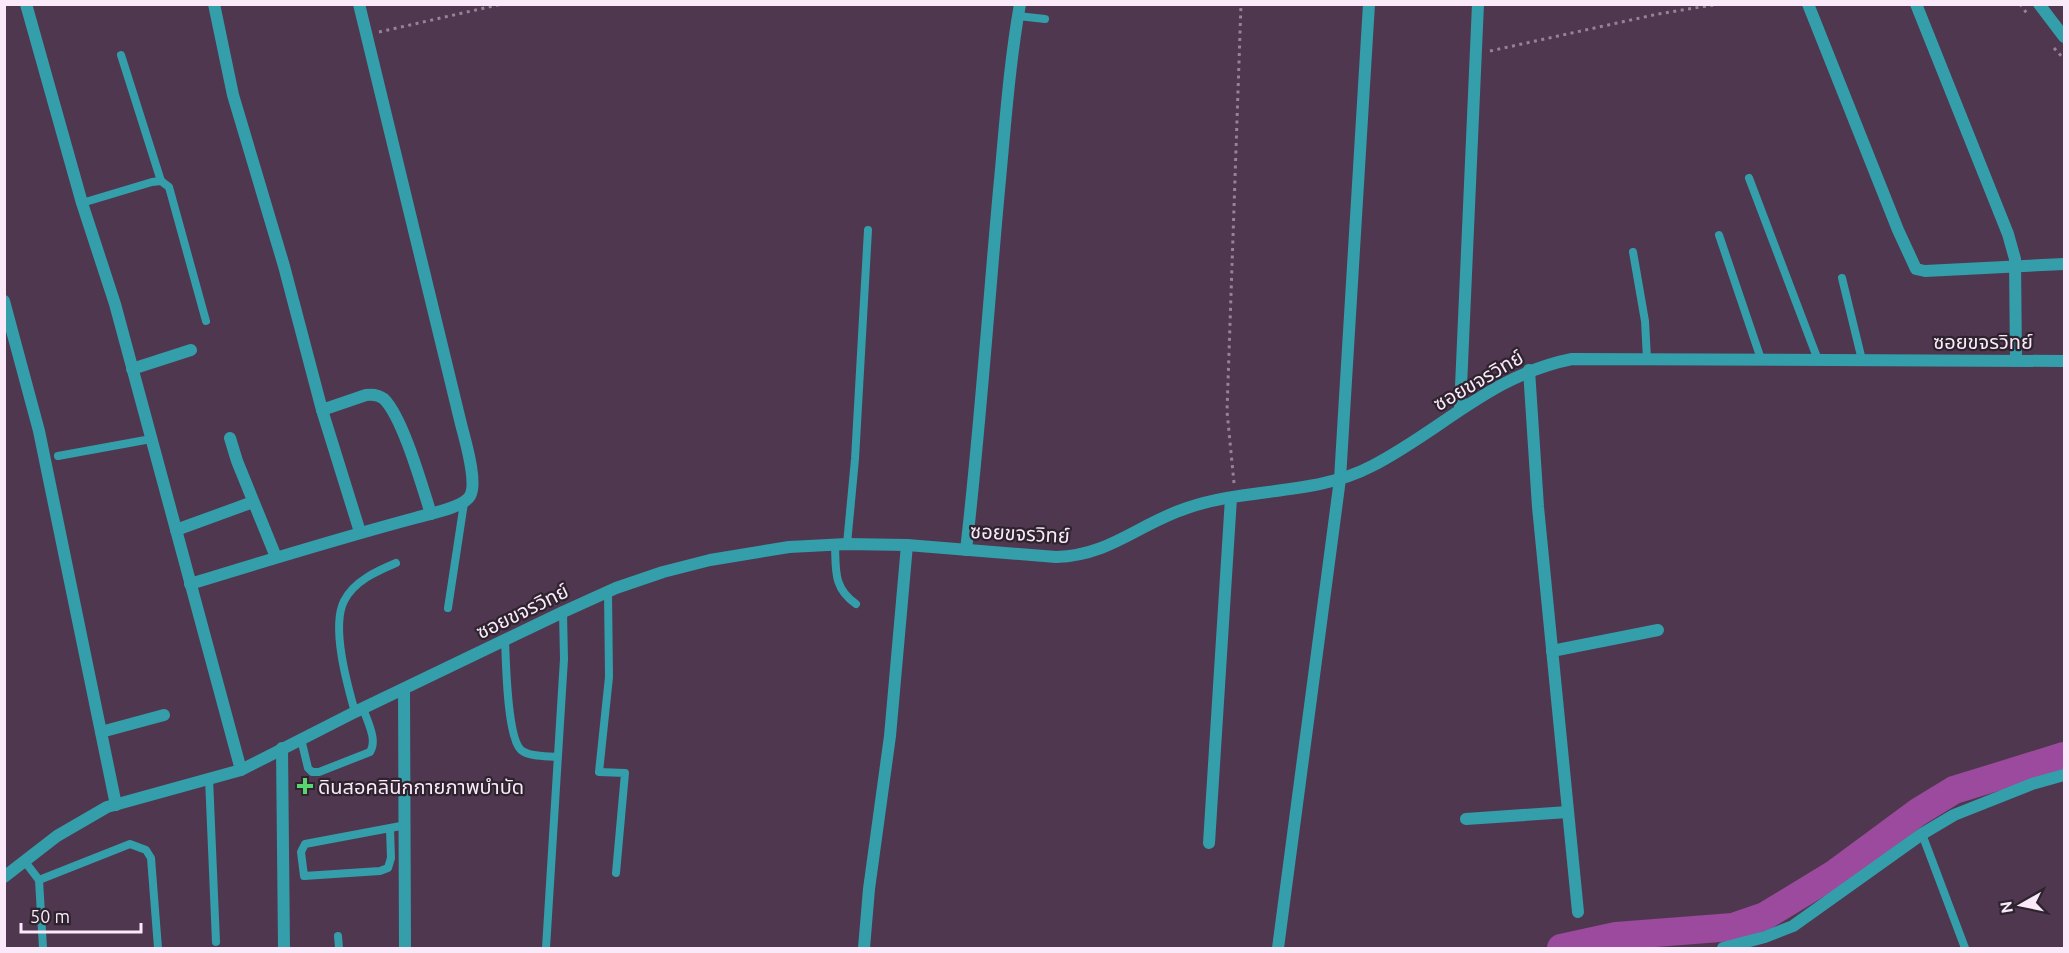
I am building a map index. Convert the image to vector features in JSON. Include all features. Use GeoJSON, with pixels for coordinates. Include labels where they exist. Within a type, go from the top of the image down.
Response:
{"type":"FeatureCollection","features":[{"type":"Feature","properties":{"kind":"street"},"geometry":{"type":"LineString","coordinates":[[214,4],[233,95],[254,162],[322,410],[360,532]]}},
{"type":"Feature","properties":{"kind":"street"},"geometry":{"type":"LineString","coordinates":[[190,584],[360,532],[431,514],[464,503],[470,496],[472,487],[461,424],[359,4]]}},
{"type":"Feature","properties":{"kind":"street"},"geometry":{"type":"LineString","coordinates":[[1278,948],[1340,479],[1369,4]]}},
{"type":"Feature","properties":{"kind":"street"},"geometry":{"type":"LineString","coordinates":[[1460,409],[1478,4]]}},
{"type":"Feature","properties":{"kind":"street"},"geometry":{"type":"LineString","coordinates":[[1808,4],[1914,267],[1919,271],[1925,271],[2064,264]]}},
{"type":"Feature","properties":{"kind":"street"},"geometry":{"type":"LineString","coordinates":[[1917,4],[2008,234],[2016,267],[2016,361]]}},
{"type":"Feature","properties":{"kind":"street"},"geometry":{"type":"LineString","coordinates":[[2039,4],[2063,32]]}},
{"type":"Feature","properties":{"kind":"street"},"geometry":{"type":"LineString","coordinates":[[27,8],[82,203],[115,304],[241,770]]}},
{"type":"Feature","properties":{"kind":"street"},"geometry":{"type":"LineString","coordinates":[[966,550],[980,429],[991,275],[1012,50],[1019,10]]}},
{"type":"Feature","properties":{"kind":"street"},"geometry":{"type":"LineString","coordinates":[[4,301],[39,430],[116,805]]}},
{"type":"Feature","properties":{"kind":"street"},"geometry":{"type":"LineString","coordinates":[[132,369],[191,350]]}},
{"type":"Feature","properties":{"kind":"street","name":"ซอยขจรวิทย์"},"geometry":{"type":"LineString","coordinates":[[4,877],[26,863],[57,836],[107,807],[241,770],[359,710],[563,612],[608,592],[663,572],[710,560],[789,547],[841,545],[907,545],[1056,557],[1097,551],[1188,507],[1340,479],[1397,453],[1460,409],[1529,370],[1572,359],[2064,361]]}},
{"type":"Feature","properties":{"kind":"street"},"geometry":{"type":"LineString","coordinates":[[1529,370],[1538,507],[1578,912]]}},
{"type":"Feature","properties":{"kind":"street"},"geometry":{"type":"LineString","coordinates":[[322,410],[366,395],[373,394],[382,398],[399,422],[431,514]]}},
{"type":"Feature","properties":{"kind":"street"},"geometry":{"type":"LineString","coordinates":[[230,438],[276,557]]}},
{"type":"Feature","properties":{"kind":"street"},"geometry":{"type":"LineString","coordinates":[[1209,843],[1233,497]]}},
{"type":"Feature","properties":{"kind":"street"},"geometry":{"type":"LineString","coordinates":[[176,530],[253,502]]}},
{"type":"Feature","properties":{"kind":"street"},"geometry":{"type":"LineString","coordinates":[[864,948],[869,889],[890,736],[907,545]]}},
{"type":"Feature","properties":{"kind":"street"},"geometry":{"type":"LineString","coordinates":[[1552,651],[1658,630]]}},
{"type":"Feature","properties":{"kind":"street"},"geometry":{"type":"LineString","coordinates":[[404,690],[405,948]]}},
{"type":"Feature","properties":{"kind":"street"},"geometry":{"type":"LineString","coordinates":[[101,732],[164,715]]}},
{"type":"Feature","properties":{"kind":"street"},"geometry":{"type":"LineString","coordinates":[[282,748],[284,948]]}},
{"type":"Feature","properties":{"kind":"street"},"geometry":{"type":"LineString","coordinates":[[1723,948],[1760,944],[1792,926],[1922,834],[1971,807],[2032,784],[2064,775]]}},
{"type":"Feature","properties":{"kind":"street"},"geometry":{"type":"LineString","coordinates":[[1466,819],[1568,812]]}},
{"type":"Feature","properties":{"kind":"lane"},"geometry":{"type":"LineString","coordinates":[[1019,10],[1045,19]]}},
{"type":"Feature","properties":{"kind":"lane"},"geometry":{"type":"LineString","coordinates":[[121,55],[160,181],[169,187],[173,198],[206,321]]}},
{"type":"Feature","properties":{"kind":"lane"},"geometry":{"type":"LineString","coordinates":[[1749,178],[1818,360]]}},
{"type":"Feature","properties":{"kind":"lane"},"geometry":{"type":"LineString","coordinates":[[82,203],[160,181]]}},
{"type":"Feature","properties":{"kind":"lane"},"geometry":{"type":"LineString","coordinates":[[856,604],[846,597],[840,588],[836,574],[855,459],[868,230]]}},
{"type":"Feature","properties":{"kind":"lane"},"geometry":{"type":"LineString","coordinates":[[1719,235],[1761,359]]}},
{"type":"Feature","properties":{"kind":"lane"},"geometry":{"type":"LineString","coordinates":[[1633,252],[1645,321],[1647,359]]}},
{"type":"Feature","properties":{"kind":"lane"},"geometry":{"type":"LineString","coordinates":[[1842,278],[1862,360]]}},
{"type":"Feature","properties":{"kind":"lane"},"geometry":{"type":"LineString","coordinates":[[58,456],[151,439]]}},
{"type":"Feature","properties":{"kind":"lane"},"geometry":{"type":"LineString","coordinates":[[448,608],[464,503]]}},
{"type":"Feature","properties":{"kind":"lane"},"geometry":{"type":"LineString","coordinates":[[301,739],[308,768],[312,772],[319,772],[370,752],[373,747],[373,740],[345,675],[341,651],[340,613],[345,600],[356,586],[376,571],[396,563]]}},
{"type":"Feature","properties":{"kind":"lane"},"geometry":{"type":"LineString","coordinates":[[608,592],[609,677],[599,772],[625,772],[616,873]]}},
{"type":"Feature","properties":{"kind":"lane"},"geometry":{"type":"LineString","coordinates":[[546,948],[564,659],[563,612]]}},
{"type":"Feature","properties":{"kind":"lane"},"geometry":{"type":"LineString","coordinates":[[506,640],[509,706],[514,738],[518,748],[523,753],[557,757]]}},
{"type":"Feature","properties":{"kind":"lane"},"geometry":{"type":"LineString","coordinates":[[209,778],[216,942]]}},
{"type":"Feature","properties":{"kind":"lane"},"geometry":{"type":"LineString","coordinates":[[390,829],[391,858],[388,868],[380,871],[304,876],[301,852],[305,844],[406,825]]}},
{"type":"Feature","properties":{"kind":"lane"},"geometry":{"type":"LineString","coordinates":[[1922,834],[1965,948]]}},
{"type":"Feature","properties":{"kind":"lane"},"geometry":{"type":"LineString","coordinates":[[39,880],[130,844],[146,850],[151,858],[158,948]]}},
{"type":"Feature","properties":{"kind":"lane"},"geometry":{"type":"LineString","coordinates":[[26,863],[39,880],[44,948]]}},
{"type":"Feature","properties":{"kind":"lane"},"geometry":{"type":"LineString","coordinates":[[338,936],[339,948]]}},
{"type":"Feature","properties":{"kind":"path"},"geometry":{"type":"LineString","coordinates":[[366,35],[502,4]]}},
{"type":"Feature","properties":{"kind":"path"},"geometry":{"type":"LineString","coordinates":[[1233,497],[1227,411],[1241,4]]}},
{"type":"Feature","properties":{"kind":"path"},"geometry":{"type":"LineString","coordinates":[[1476,54],[1658,14],[1719,4]]}},
{"type":"Feature","properties":{"kind":"waterway"},"geometry":{"type":"LineString","coordinates":[[1561,948],[1616,936],[1733,927],[1765,916],[1834,874],[1918,812],[1954,790],[2064,756]]}},
{"type":"Feature","properties":{"kind":"place","name":"ดินสอคลินิกกายภาพบำบัด"},"geometry":{"type":"Point","coordinates":[305,786]}}]}
